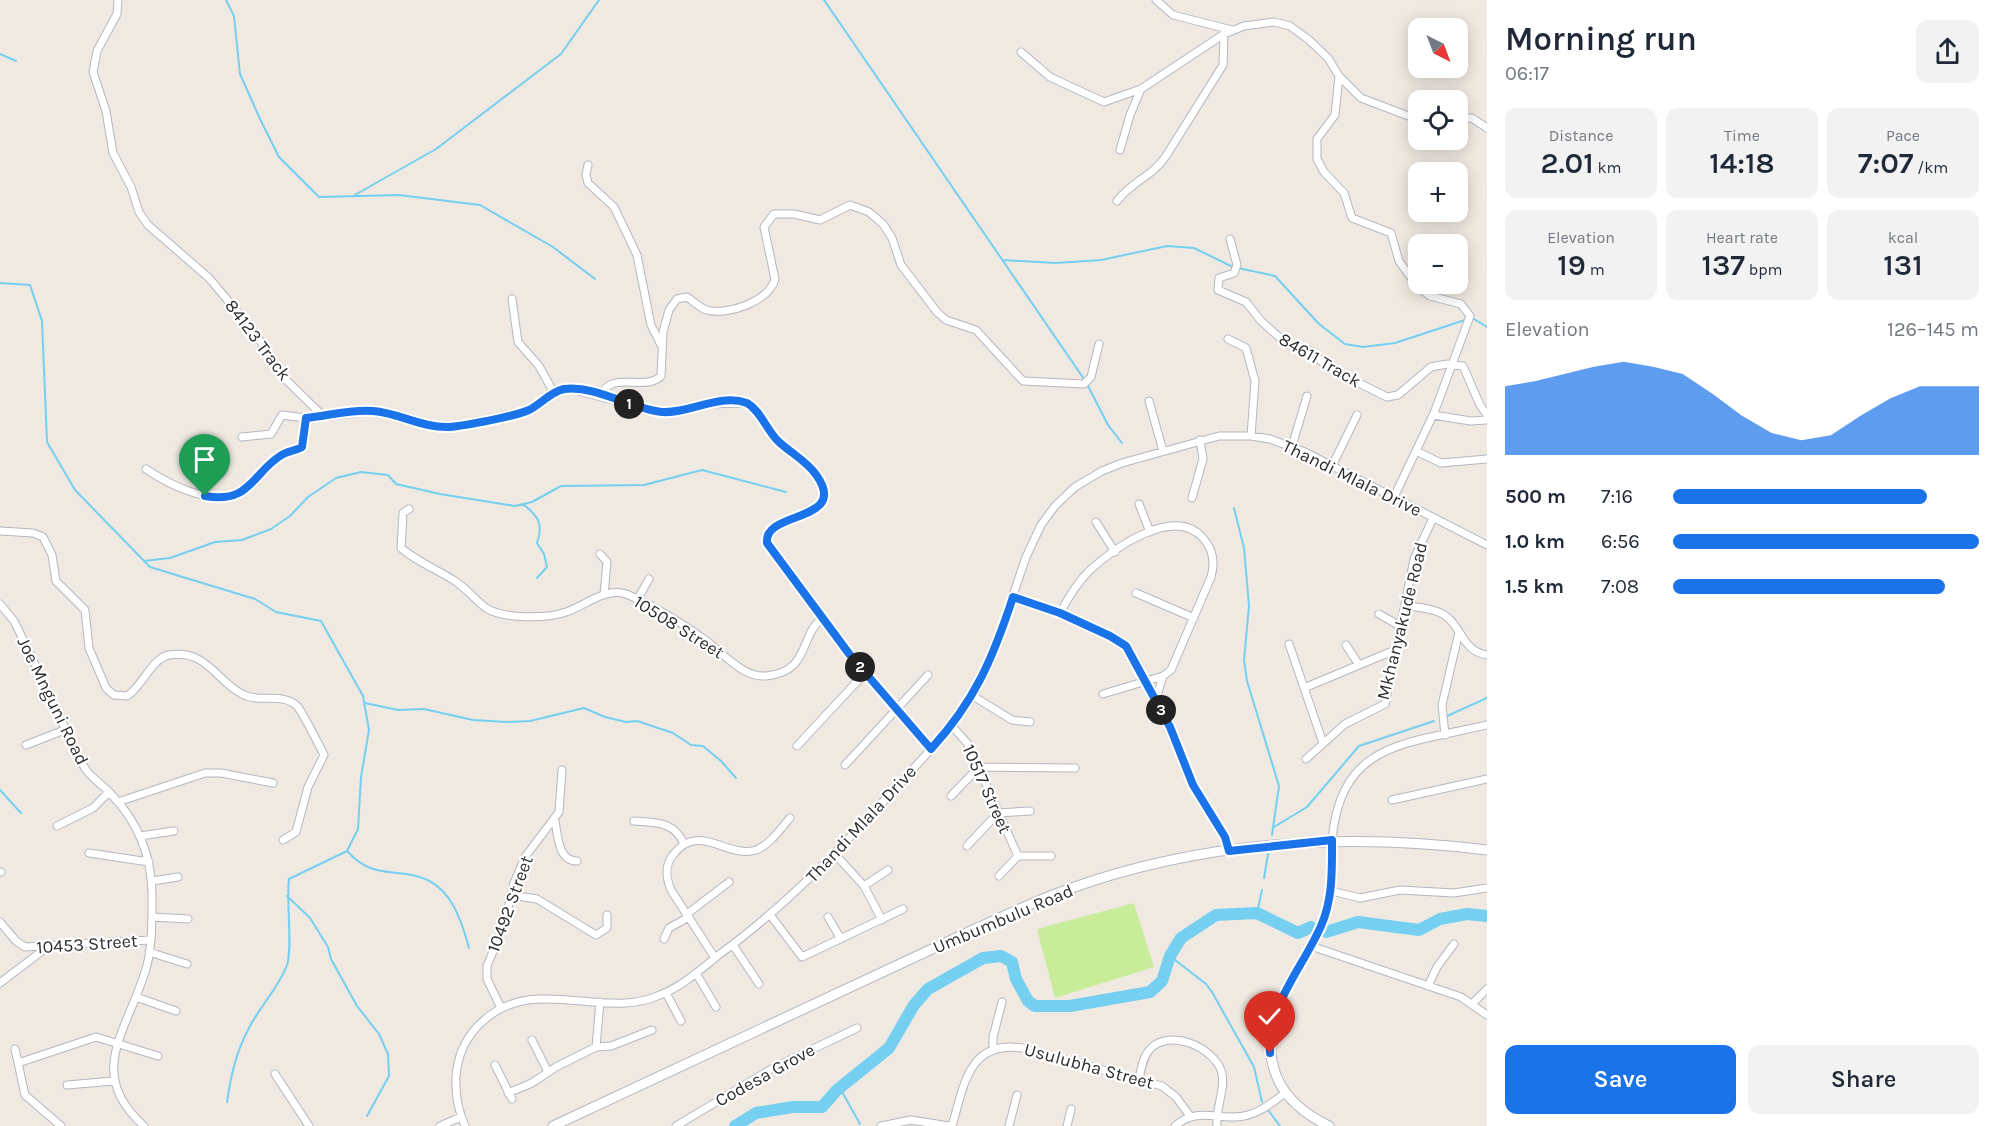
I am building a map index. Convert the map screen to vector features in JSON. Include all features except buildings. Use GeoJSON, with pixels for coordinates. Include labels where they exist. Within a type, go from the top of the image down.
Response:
{"type":"FeatureCollection","features":[{"type":"Feature","properties":{"kind":"main road","name":"Umbumbulu Road"},"geometry":{"type":"LineString","coordinates":[[553,1126],[1036,902],[1102,879],[1188,858],[1229,851],[1332,840],[1372,839],[1487,850]]}},
{"type":"Feature","properties":{"kind":"main road"},"geometry":{"type":"LineString","coordinates":[[1329,1126],[1300,1109],[1286,1093],[1272,1062],[1271,1030],[1283,994],[1311,946],[1326,913],[1331,891],[1332,840]]}},
{"type":"Feature","properties":{"kind":"street","name":"84123 Track"},"geometry":{"type":"LineString","coordinates":[[118,0],[117,14],[97,51],[93,72],[106,111],[113,153],[131,187],[139,212],[148,225],[209,278],[256,334],[281,375],[322,415]]}},
{"type":"Feature","properties":{"kind":"street"},"geometry":{"type":"LineString","coordinates":[[1156,0],[1173,15],[1228,32]]}},
{"type":"Feature","properties":{"kind":"street"},"geometry":{"type":"LineString","coordinates":[[1021,52],[1050,76],[1098,101],[1110,101],[1142,88],[1228,32],[1255,24],[1274,22],[1290,26],[1328,58],[1339,76],[1361,98],[1408,116]]}},
{"type":"Feature","properties":{"kind":"street"},"geometry":{"type":"LineString","coordinates":[[1117,201],[1128,187],[1158,167],[1166,156],[1223,65],[1228,32]]}},
{"type":"Feature","properties":{"kind":"street"},"geometry":{"type":"LineString","coordinates":[[1339,76],[1335,115],[1317,139],[1317,159],[1324,172],[1344,193],[1352,218],[1391,233],[1399,261],[1418,287],[1430,296],[1459,303],[1468,312],[1469,322],[1454,365],[1394,497]]}},
{"type":"Feature","properties":{"kind":"street"},"geometry":{"type":"LineString","coordinates":[[1120,150],[1130,116],[1142,88]]}},
{"type":"Feature","properties":{"kind":"street"},"geometry":{"type":"LineString","coordinates":[[1468,118],[1472,118],[1487,128]]}},
{"type":"Feature","properties":{"kind":"street"},"geometry":{"type":"LineString","coordinates":[[588,165],[586,179],[592,188],[614,207],[637,255],[651,324],[661,345]]}},
{"type":"Feature","properties":{"kind":"street"},"geometry":{"type":"LineString","coordinates":[[601,395],[604,389],[611,384],[659,379],[663,372],[661,345],[669,309],[680,297],[687,297],[702,308],[713,311],[751,303],[770,291],[775,279],[764,227],[770,217],[778,213],[820,220],[852,204],[869,212],[883,224],[892,238],[901,265],[937,312],[946,320],[976,330],[1023,381],[1084,384],[1091,377],[1099,344]]}},
{"type":"Feature","properties":{"kind":"street","name":"84611 Track"},"geometry":{"type":"LineString","coordinates":[[1230,239],[1237,265],[1234,273],[1219,278],[1218,290],[1246,302],[1284,342],[1311,351],[1332,370],[1390,397],[1402,392],[1424,370],[1442,364],[1454,365]]}},
{"type":"Feature","properties":{"kind":"street"},"geometry":{"type":"LineString","coordinates":[[512,299],[518,342],[539,366],[554,393]]}},
{"type":"Feature","properties":{"kind":"street"},"geometry":{"type":"LineString","coordinates":[[1228,339],[1246,348],[1254,374],[1251,436]]}},
{"type":"Feature","properties":{"kind":"street"},"geometry":{"type":"LineString","coordinates":[[1454,365],[1463,366],[1467,371],[1480,405],[1487,415]]}},
{"type":"Feature","properties":{"kind":"street"},"geometry":{"type":"LineString","coordinates":[[242,437],[271,434],[282,415],[306,418],[371,411],[426,425],[451,427],[526,411],[554,393],[570,389],[601,395],[647,409],[679,412],[699,404],[736,401],[747,403],[779,442],[813,471],[822,486],[822,497],[818,506],[810,514],[772,527],[766,539],[769,547],[865,673],[931,749]]}},
{"type":"Feature","properties":{"kind":"street"},"geometry":{"type":"LineString","coordinates":[[1292,446],[1307,396]]}},
{"type":"Feature","properties":{"kind":"street"},"geometry":{"type":"LineString","coordinates":[[1149,401],[1163,451]]}},
{"type":"Feature","properties":{"kind":"street"},"geometry":{"type":"LineString","coordinates":[[1332,466],[1357,415]]}},
{"type":"Feature","properties":{"kind":"street"},"geometry":{"type":"LineString","coordinates":[[1432,415],[1471,421],[1487,420]]}},
{"type":"Feature","properties":{"kind":"street"},"geometry":{"type":"LineString","coordinates":[[146,470],[166,482],[197,494],[210,497],[241,492],[279,456],[302,447],[306,418]]}},
{"type":"Feature","properties":{"kind":"street","name":"Thandi Mlala Drive"},"geometry":{"type":"LineString","coordinates":[[465,1126],[455,1085],[459,1058],[475,1029],[501,1008],[534,998],[636,1002],[666,993],[771,916],[834,853],[952,726],[973,696],[990,663],[1036,534],[1066,495],[1102,471],[1200,440],[1229,435],[1251,436],[1292,446],[1487,545]]}},
{"type":"Feature","properties":{"kind":"street"},"geometry":{"type":"LineString","coordinates":[[1192,498],[1203,459],[1200,440]]}},
{"type":"Feature","properties":{"kind":"street"},"geometry":{"type":"LineString","coordinates":[[1416,451],[1441,463],[1487,459]]}},
{"type":"Feature","properties":{"kind":"street"},"geometry":{"type":"LineString","coordinates":[[1139,504],[1150,532]]}},
{"type":"Feature","properties":{"kind":"street","name":"10508 Street"},"geometry":{"type":"LineString","coordinates":[[409,509],[403,513],[400,548],[457,583],[496,614],[559,614],[604,595],[620,593],[637,600],[703,638],[748,672],[763,676],[781,672],[801,658],[813,629],[824,618]]}},
{"type":"Feature","properties":{"kind":"street","name":"Mkhanyakude Road"},"geometry":{"type":"LineString","coordinates":[[1306,759],[1350,721],[1383,705],[1414,560],[1433,518]]}},
{"type":"Feature","properties":{"kind":"street"},"geometry":{"type":"LineString","coordinates":[[1096,522],[1115,552]]}},
{"type":"Feature","properties":{"kind":"street"},"geometry":{"type":"LineString","coordinates":[[1060,613],[1083,578],[1115,552],[1150,532],[1166,526],[1180,525],[1201,535],[1213,557],[1213,570],[1174,665],[1163,676],[1156,699]]}},
{"type":"Feature","properties":{"kind":"street"},"geometry":{"type":"LineString","coordinates":[[0,531],[33,533],[43,537],[52,555],[56,581],[85,610],[89,648],[106,688],[114,695],[127,696],[159,661],[169,655],[176,655],[198,658],[209,663],[220,676],[246,696],[284,700],[296,706],[324,755],[308,787],[296,832],[283,840]]}},
{"type":"Feature","properties":{"kind":"street"},"geometry":{"type":"LineString","coordinates":[[600,554],[607,562],[604,595]]}},
{"type":"Feature","properties":{"kind":"street"},"geometry":{"type":"LineString","coordinates":[[637,600],[649,579]]}},
{"type":"Feature","properties":{"kind":"street"},"geometry":{"type":"LineString","coordinates":[[1136,593],[1194,618]]}},
{"type":"Feature","properties":{"kind":"street"},"geometry":{"type":"LineString","coordinates":[[1013,597],[1060,613],[1122,642],[1134,657],[1144,680],[1156,699],[1189,778],[1225,837],[1229,851]]}},
{"type":"Feature","properties":{"kind":"street","name":"Joe Mnguni Road"},"geometry":{"type":"LineString","coordinates":[[0,604],[14,621],[84,766],[118,802],[140,836],[149,862],[152,882],[149,952],[113,1064],[113,1081]]}},
{"type":"Feature","properties":{"kind":"street"},"geometry":{"type":"LineString","coordinates":[[1405,605],[1443,614],[1473,651],[1487,655]]}},
{"type":"Feature","properties":{"kind":"street"},"geometry":{"type":"LineString","coordinates":[[1379,614],[1400,626]]}},
{"type":"Feature","properties":{"kind":"street"},"geometry":{"type":"LineString","coordinates":[[1445,735],[1442,705],[1459,632]]}},
{"type":"Feature","properties":{"kind":"street"},"geometry":{"type":"LineString","coordinates":[[1289,644],[1323,743]]}},
{"type":"Feature","properties":{"kind":"street"},"geometry":{"type":"LineString","coordinates":[[1346,645],[1359,664]]}},
{"type":"Feature","properties":{"kind":"street"},"geometry":{"type":"LineString","coordinates":[[1304,688],[1395,650]]}},
{"type":"Feature","properties":{"kind":"street"},"geometry":{"type":"LineString","coordinates":[[797,746],[865,673]]}},
{"type":"Feature","properties":{"kind":"street"},"geometry":{"type":"LineString","coordinates":[[845,765],[898,711],[928,675]]}},
{"type":"Feature","properties":{"kind":"street"},"geometry":{"type":"LineString","coordinates":[[1103,694],[1163,676]]}},
{"type":"Feature","properties":{"kind":"street"},"geometry":{"type":"LineString","coordinates":[[973,696],[1012,720],[1030,722]]}},
{"type":"Feature","properties":{"kind":"street"},"geometry":{"type":"LineString","coordinates":[[1332,840],[1337,806],[1342,793],[1360,767],[1383,751],[1487,725]]}},
{"type":"Feature","properties":{"kind":"street","name":"10517 Street"},"geometry":{"type":"LineString","coordinates":[[952,726],[968,744],[1018,856]]}},
{"type":"Feature","properties":{"kind":"street"},"geometry":{"type":"LineString","coordinates":[[26,745],[67,729]]}},
{"type":"Feature","properties":{"kind":"street"},"geometry":{"type":"LineString","coordinates":[[951,796],[979,767],[1075,768]]}},
{"type":"Feature","properties":{"kind":"street"},"geometry":{"type":"LineString","coordinates":[[562,770],[561,806],[555,821],[564,856],[568,860],[577,861]]}},
{"type":"Feature","properties":{"kind":"street"},"geometry":{"type":"LineString","coordinates":[[118,802],[205,773],[221,773],[273,783]]}},
{"type":"Feature","properties":{"kind":"street"},"geometry":{"type":"LineString","coordinates":[[1392,800],[1487,779]]}},
{"type":"Feature","properties":{"kind":"street"},"geometry":{"type":"LineString","coordinates":[[57,826],[93,808],[109,792]]}},
{"type":"Feature","properties":{"kind":"street"},"geometry":{"type":"LineString","coordinates":[[967,846],[998,813],[1030,811]]}},
{"type":"Feature","properties":{"kind":"street"},"geometry":{"type":"LineString","coordinates":[[715,958],[671,890],[667,873],[671,857],[684,844],[691,841],[708,841],[754,850],[770,840],[790,818]]}},
{"type":"Feature","properties":{"kind":"street","name":"10492 Street"},"geometry":{"type":"LineString","coordinates":[[501,1008],[487,973],[504,926],[511,895],[529,849],[555,821]]}},
{"type":"Feature","properties":{"kind":"street"},"geometry":{"type":"LineString","coordinates":[[634,821],[669,825],[677,831],[684,844]]}},
{"type":"Feature","properties":{"kind":"street"},"geometry":{"type":"LineString","coordinates":[[140,836],[174,831]]}},
{"type":"Feature","properties":{"kind":"street"},"geometry":{"type":"LineString","coordinates":[[89,853],[149,862]]}},
{"type":"Feature","properties":{"kind":"street"},"geometry":{"type":"LineString","coordinates":[[834,853],[864,886],[882,920]]}},
{"type":"Feature","properties":{"kind":"street"},"geometry":{"type":"LineString","coordinates":[[999,876],[1018,856],[1051,856]]}},
{"type":"Feature","properties":{"kind":"street"},"geometry":{"type":"LineString","coordinates":[[864,886],[888,870]]}},
{"type":"Feature","properties":{"kind":"street"},"geometry":{"type":"LineString","coordinates":[[152,882],[178,878]]}},
{"type":"Feature","properties":{"kind":"street"},"geometry":{"type":"LineString","coordinates":[[664,939],[669,928],[729,882]]}},
{"type":"Feature","properties":{"kind":"street"},"geometry":{"type":"LineString","coordinates":[[1331,891],[1360,898],[1400,890],[1454,893],[1487,888]]}},
{"type":"Feature","properties":{"kind":"street"},"geometry":{"type":"LineString","coordinates":[[511,895],[537,899],[596,935],[607,928],[607,915]]}},
{"type":"Feature","properties":{"kind":"street"},"geometry":{"type":"LineString","coordinates":[[771,916],[800,957],[903,909]]}},
{"type":"Feature","properties":{"kind":"street"},"geometry":{"type":"LineString","coordinates":[[152,917],[188,919]]}},
{"type":"Feature","properties":{"kind":"street"},"geometry":{"type":"LineString","coordinates":[[828,917],[840,939]]}},
{"type":"Feature","properties":{"kind":"street","name":"10453 Street"},"geometry":{"type":"LineString","coordinates":[[1,925],[22,946],[46,948],[150,940]]}},
{"type":"Feature","properties":{"kind":"street"},"geometry":{"type":"LineString","coordinates":[[1428,986],[1437,967],[1454,944]]}},
{"type":"Feature","properties":{"kind":"street"},"geometry":{"type":"LineString","coordinates":[[733,945],[759,984]]}},
{"type":"Feature","properties":{"kind":"street"},"geometry":{"type":"LineString","coordinates":[[1311,946],[1473,1003],[1487,1015]]}},
{"type":"Feature","properties":{"kind":"street"},"geometry":{"type":"LineString","coordinates":[[0,983],[46,948]]}},
{"type":"Feature","properties":{"kind":"street"},"geometry":{"type":"LineString","coordinates":[[149,952],[188,964]]}},
{"type":"Feature","properties":{"kind":"street"},"geometry":{"type":"LineString","coordinates":[[696,973],[716,1007]]}},
{"type":"Feature","properties":{"kind":"street"},"geometry":{"type":"LineString","coordinates":[[1473,1003],[1487,989]]}},
{"type":"Feature","properties":{"kind":"street"},"geometry":{"type":"LineString","coordinates":[[666,993],[681,1021]]}},
{"type":"Feature","properties":{"kind":"street"},"geometry":{"type":"LineString","coordinates":[[136,998],[176,1011]]}},
{"type":"Feature","properties":{"kind":"street"},"geometry":{"type":"LineString","coordinates":[[596,1047],[600,1002]]}},
{"type":"Feature","properties":{"kind":"street"},"geometry":{"type":"LineString","coordinates":[[881,1126],[901,1121],[922,1120],[951,1126],[970,1070],[979,1058],[993,1048],[993,1037],[1002,1002]]}},
{"type":"Feature","properties":{"kind":"street","name":"Codesa Grove"},"geometry":{"type":"LineString","coordinates":[[676,1126],[773,1068],[857,1028]]}},
{"type":"Feature","properties":{"kind":"street"},"geometry":{"type":"LineString","coordinates":[[495,1065],[510,1096],[548,1072],[596,1047],[611,1046],[652,1030]]}},
{"type":"Feature","properties":{"kind":"street"},"geometry":{"type":"LineString","coordinates":[[18,1063],[92,1037],[158,1056]]}},
{"type":"Feature","properties":{"kind":"street"},"geometry":{"type":"LineString","coordinates":[[532,1040],[548,1072]]}},
{"type":"Feature","properties":{"kind":"street"},"geometry":{"type":"LineString","coordinates":[[1139,1079],[1146,1054],[1155,1045],[1170,1041],[1199,1047],[1212,1057],[1222,1076],[1217,1126]]}},
{"type":"Feature","properties":{"kind":"street","name":"Usulubha Street"},"geometry":{"type":"LineString","coordinates":[[993,1048],[1022,1048],[1167,1088],[1190,1116]]}},
{"type":"Feature","properties":{"kind":"street"},"geometry":{"type":"LineString","coordinates":[[15,1049],[25,1095],[61,1126]]}},
{"type":"Feature","properties":{"kind":"street"},"geometry":{"type":"LineString","coordinates":[[275,1074],[309,1126]]}},
{"type":"Feature","properties":{"kind":"street"},"geometry":{"type":"LineString","coordinates":[[68,1085],[113,1081],[123,1105],[144,1126]]}},
{"type":"Feature","properties":{"kind":"street"},"geometry":{"type":"LineString","coordinates":[[1175,1126],[1190,1116],[1246,1116],[1286,1093]]}},
{"type":"Feature","properties":{"kind":"street"},"geometry":{"type":"LineString","coordinates":[[1009,1126],[1017,1095]]}},
{"type":"Feature","properties":{"kind":"street"},"geometry":{"type":"LineString","coordinates":[[1066,1126],[1071,1109]]}},
{"type":"Feature","properties":{"kind":"street"},"geometry":{"type":"LineString","coordinates":[[440,1126],[461,1117]]}},
{"type":"Feature","properties":{"kind":"green space"},"geometry":{"type":"Polygon","coordinates":[[[1134,903],[1154,967],[1055,998],[1037,929],[1134,903]]]}},
{"type":"Feature","properties":{"kind":"waterway"},"geometry":{"type":"LineString","coordinates":[[226,0],[234,16],[240,74],[261,121],[279,157],[319,197],[399,195],[480,205],[553,247],[595,279]]}},
{"type":"Feature","properties":{"kind":"waterway"},"geometry":{"type":"LineString","coordinates":[[353,196],[436,149],[561,54],[599,0]]}},
{"type":"Feature","properties":{"kind":"waterway"},"geometry":{"type":"LineString","coordinates":[[824,0],[1084,379]]}},
{"type":"Feature","properties":{"kind":"waterway"},"geometry":{"type":"LineString","coordinates":[[0,54],[16,61]]}},
{"type":"Feature","properties":{"kind":"waterway"},"geometry":{"type":"LineString","coordinates":[[1002,260],[1056,263],[1101,260],[1167,246],[1194,248],[1235,268]]}},
{"type":"Feature","properties":{"kind":"waterway"},"geometry":{"type":"LineString","coordinates":[[1238,268],[1275,276],[1319,324],[1345,344],[1363,347],[1395,343],[1468,319]]}},
{"type":"Feature","properties":{"kind":"waterway"},"geometry":{"type":"LineString","coordinates":[[0,283],[30,285],[42,321],[47,442],[75,490],[150,567],[255,599],[276,612],[321,621],[363,696],[369,730],[361,777],[358,829],[347,851],[289,879],[289,957],[287,965],[279,982],[244,1037],[230,1082],[227,1102]]}},
{"type":"Feature","properties":{"kind":"waterway"},"geometry":{"type":"LineString","coordinates":[[1474,319],[1487,327]]}},
{"type":"Feature","properties":{"kind":"waterway"},"geometry":{"type":"LineString","coordinates":[[1087,384],[1108,425],[1122,443]]}},
{"type":"Feature","properties":{"kind":"waterway"},"geometry":{"type":"LineString","coordinates":[[144,561],[170,558],[215,542],[242,540],[271,529],[290,516],[308,497],[336,478],[361,472],[388,475],[396,484],[440,494],[515,506],[532,502],[561,486],[644,485],[702,470],[786,492]]}},
{"type":"Feature","properties":{"kind":"waterway"},"geometry":{"type":"LineString","coordinates":[[523,504],[532,512],[540,525],[537,543],[544,554],[547,567],[537,578]]}},
{"type":"Feature","properties":{"kind":"waterway"},"geometry":{"type":"LineString","coordinates":[[1234,508],[1244,548],[1249,606],[1244,660],[1247,681],[1279,786],[1272,835]]}},
{"type":"Feature","properties":{"kind":"waterway"},"geometry":{"type":"LineString","coordinates":[[1447,716],[1487,698]]}},
{"type":"Feature","properties":{"kind":"waterway"},"geometry":{"type":"LineString","coordinates":[[365,703],[398,710],[424,709],[473,720],[506,722],[530,721],[584,708],[605,717],[626,722],[637,721],[673,733],[691,745],[703,746],[736,778]]}},
{"type":"Feature","properties":{"kind":"waterway"},"geometry":{"type":"LineString","coordinates":[[1274,827],[1307,807],[1359,746],[1434,721]]}},
{"type":"Feature","properties":{"kind":"waterway"},"geometry":{"type":"LineString","coordinates":[[0,790],[21,813]]}},
{"type":"Feature","properties":{"kind":"waterway"},"geometry":{"type":"LineString","coordinates":[[347,851],[371,868],[416,876],[438,886],[446,894],[458,914],[469,948]]}},
{"type":"Feature","properties":{"kind":"waterway"},"geometry":{"type":"LineString","coordinates":[[1264,878],[1268,854]]}},
{"type":"Feature","properties":{"kind":"waterway"},"geometry":{"type":"LineString","coordinates":[[1257,913],[1262,890]]}},
{"type":"Feature","properties":{"kind":"waterway"},"geometry":{"type":"LineString","coordinates":[[287,896],[310,918],[328,947],[331,959],[357,1006],[379,1034],[388,1054],[389,1076],[367,1116]]}},
{"type":"Feature","properties":{"kind":"waterway"},"geometry":{"type":"LineString","coordinates":[[735,1126],[756,1113],[793,1107],[822,1107],[837,1090],[889,1048],[914,1005],[928,989],[983,958],[1001,956],[1012,962],[1016,979],[1028,1001],[1035,1006],[1070,1006],[1150,992],[1162,981],[1170,956],[1181,938],[1216,915],[1257,913],[1298,933],[1311,927]]}},
{"type":"Feature","properties":{"kind":"waterway"},"geometry":{"type":"LineString","coordinates":[[1326,932],[1358,922],[1419,930],[1440,919],[1467,914],[1487,916]]}},
{"type":"Feature","properties":{"kind":"waterway"},"geometry":{"type":"LineString","coordinates":[[1170,956],[1206,984],[1212,992],[1254,1067],[1262,1102]]}},
{"type":"Feature","properties":{"kind":"waterway"},"geometry":{"type":"LineString","coordinates":[[840,1088],[860,1124]]}},
{"type":"Feature","properties":{"kind":"waterway"},"geometry":{"type":"LineString","coordinates":[[1268,1110],[1280,1126]]}},
{"type":"Feature","properties":{"kind":"route"},"geometry":{"type":"LineString","coordinates":[[205,496],[232,495],[246,490],[279,456],[302,447],[305,441],[306,418],[322,415],[371,411],[426,425],[451,427],[526,411],[548,396],[564,389],[601,395],[660,412],[679,412],[699,404],[736,401],[743,401],[751,405],[771,434],[813,471],[823,492],[821,502],[810,514],[772,527],[767,534],[767,543],[850,655],[931,749],[965,709],[979,686],[990,663],[1013,597],[1060,613],[1126,646],[1156,699],[1170,727],[1189,778],[1225,837],[1229,851],[1332,840],[1331,891],[1326,913],[1276,1010],[1271,1030],[1270,1053]]}}]}
